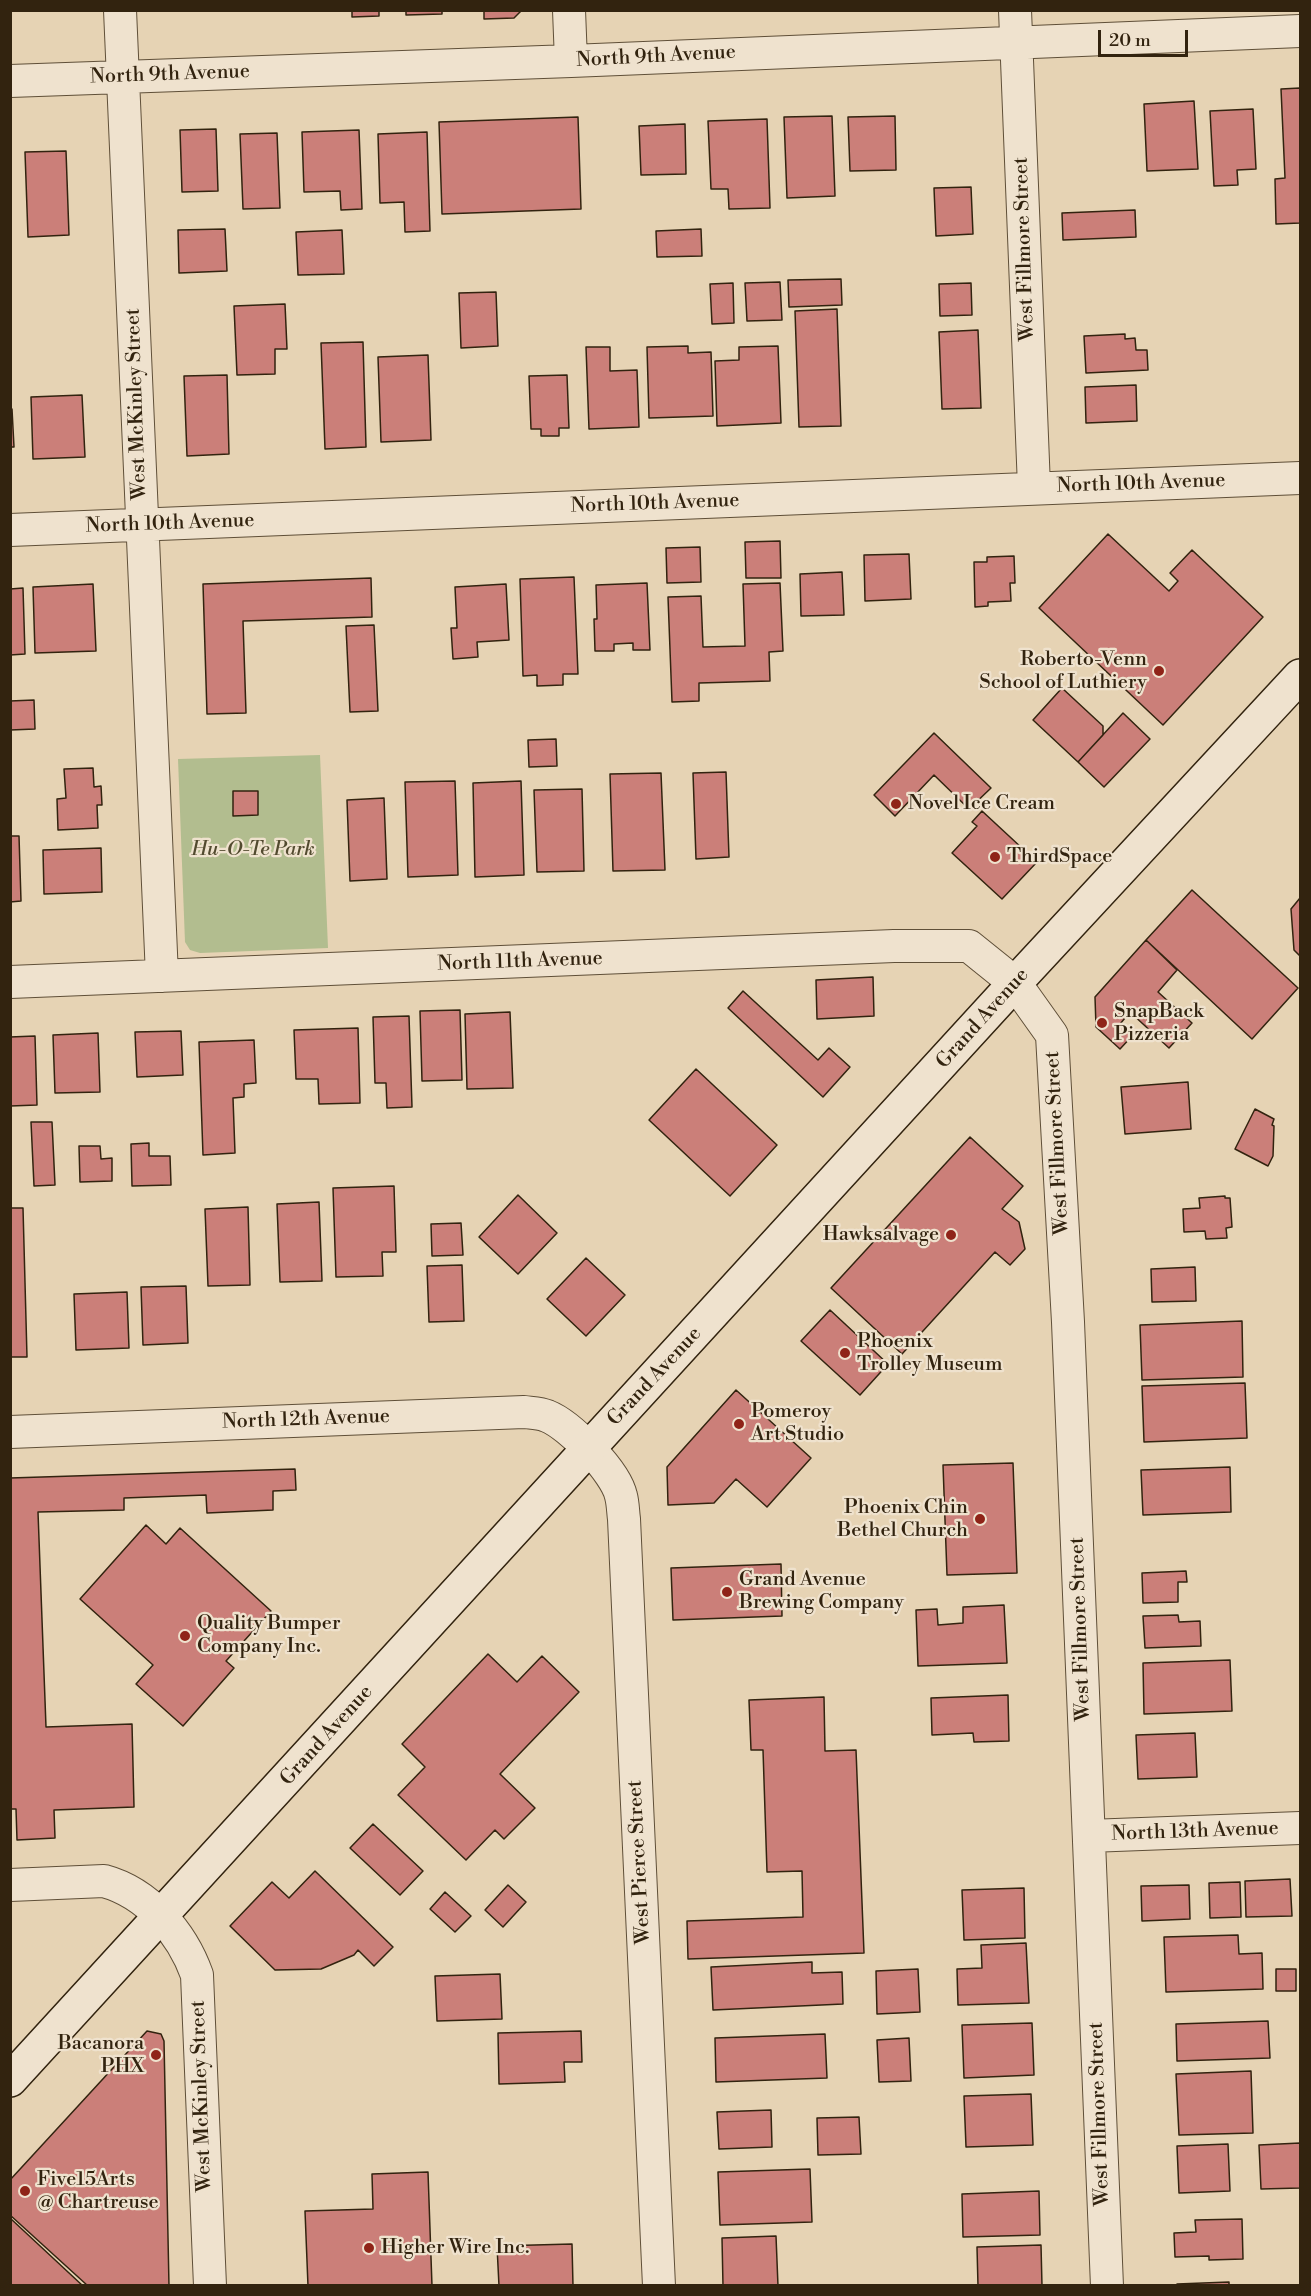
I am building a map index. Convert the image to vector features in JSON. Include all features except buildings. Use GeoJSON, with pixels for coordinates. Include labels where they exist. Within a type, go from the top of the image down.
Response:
{"type":"FeatureCollection","features":[{"type":"Feature","properties":{"kind":"main road","name":"Grand Avenue"},"geometry":{"type":"LineString","coordinates":[[10,2080],[1300,676]]}},
{"type":"Feature","properties":{"kind":"street","name":"West McKinley Street"},"geometry":{"type":"LineString","coordinates":[[120,10],[162,976]]}},
{"type":"Feature","properties":{"kind":"street"},"geometry":{"type":"LineString","coordinates":[[569,10],[571,61]]}},
{"type":"Feature","properties":{"kind":"street","name":"West Fillmore Street"},"geometry":{"type":"LineString","coordinates":[[1016,10],[1034,488]]}},
{"type":"Feature","properties":{"kind":"street","name":"North 9th Avenue"},"geometry":{"type":"LineString","coordinates":[[10,81],[1300,31]]}},
{"type":"Feature","properties":{"kind":"street","name":"North 10th Avenue"},"geometry":{"type":"LineString","coordinates":[[10,530],[1300,478]]}},
{"type":"Feature","properties":{"kind":"street","name":"North 11th Avenue"},"geometry":{"type":"LineString","coordinates":[[10,982],[894,946],[969,946],[1016,983]]}},
{"type":"Feature","properties":{"kind":"street","name":"West Fillmore Street"},"geometry":{"type":"LineString","coordinates":[[1016,983],[1052,1035],[1068,1322],[1107,2286]]}},
{"type":"Feature","properties":{"kind":"street","name":"North 12th Avenue"},"geometry":{"type":"LineString","coordinates":[[10,1432],[524,1412],[548,1416],[590,1448]]}},
{"type":"Feature","properties":{"kind":"street","name":"West Pierce Street"},"geometry":{"type":"LineString","coordinates":[[590,1448],[621,1495],[624,1519],[660,2286]]}},
{"type":"Feature","properties":{"kind":"street","name":"North 13th Avenue"},"geometry":{"type":"LineString","coordinates":[[1089,1836],[1300,1828]]}},
{"type":"Feature","properties":{"kind":"street"},"geometry":{"type":"LineString","coordinates":[[10,1885],[104,1881],[118,1885],[161,1917]]}},
{"type":"Feature","properties":{"kind":"street","name":"West McKinley Street"},"geometry":{"type":"LineString","coordinates":[[161,1917],[183,1943],[197,1974],[210,2286]]}},
{"type":"Feature","properties":{"kind":"green space","name":"Hu-O-Te Park"},"geometry":{"type":"Polygon","coordinates":[[[320,755],[328,948],[200,953],[190,950],[185,942],[178,759],[320,755]]]}},
{"type":"Feature","properties":{"kind":"place","name":"Roberto-Venn School of Luthiery"},"geometry":{"type":"Point","coordinates":[1159,671]}},
{"type":"Feature","properties":{"kind":"place","name":"Novel Ice Cream"},"geometry":{"type":"Point","coordinates":[896,804]}},
{"type":"Feature","properties":{"kind":"place","name":"ThirdSpace"},"geometry":{"type":"Point","coordinates":[995,857]}},
{"type":"Feature","properties":{"kind":"place","name":"SnapBack Pizzeria"},"geometry":{"type":"Point","coordinates":[1102,1023]}},
{"type":"Feature","properties":{"kind":"place","name":"Hawksalvage"},"geometry":{"type":"Point","coordinates":[951,1235]}},
{"type":"Feature","properties":{"kind":"place","name":"Phoenix Trolley Museum"},"geometry":{"type":"Point","coordinates":[845,1353]}},
{"type":"Feature","properties":{"kind":"place","name":"Pomeroy Art Studio"},"geometry":{"type":"Point","coordinates":[739,1424]}},
{"type":"Feature","properties":{"kind":"place","name":"Phoenix Chin Bethel Church"},"geometry":{"type":"Point","coordinates":[980,1519]}},
{"type":"Feature","properties":{"kind":"place","name":"Grand Avenue Brewing Company"},"geometry":{"type":"Point","coordinates":[727,1592]}},
{"type":"Feature","properties":{"kind":"place","name":"Quality Bumper Company Inc."},"geometry":{"type":"Point","coordinates":[185,1636]}},
{"type":"Feature","properties":{"kind":"place","name":"Bacanora PHX"},"geometry":{"type":"Point","coordinates":[156,2055]}},
{"type":"Feature","properties":{"kind":"place","name":"Five15Arts @ Chartreuse"},"geometry":{"type":"Point","coordinates":[25,2191]}},
{"type":"Feature","properties":{"kind":"place","name":"Higher Wire Inc."},"geometry":{"type":"Point","coordinates":[369,2248]}}]}
